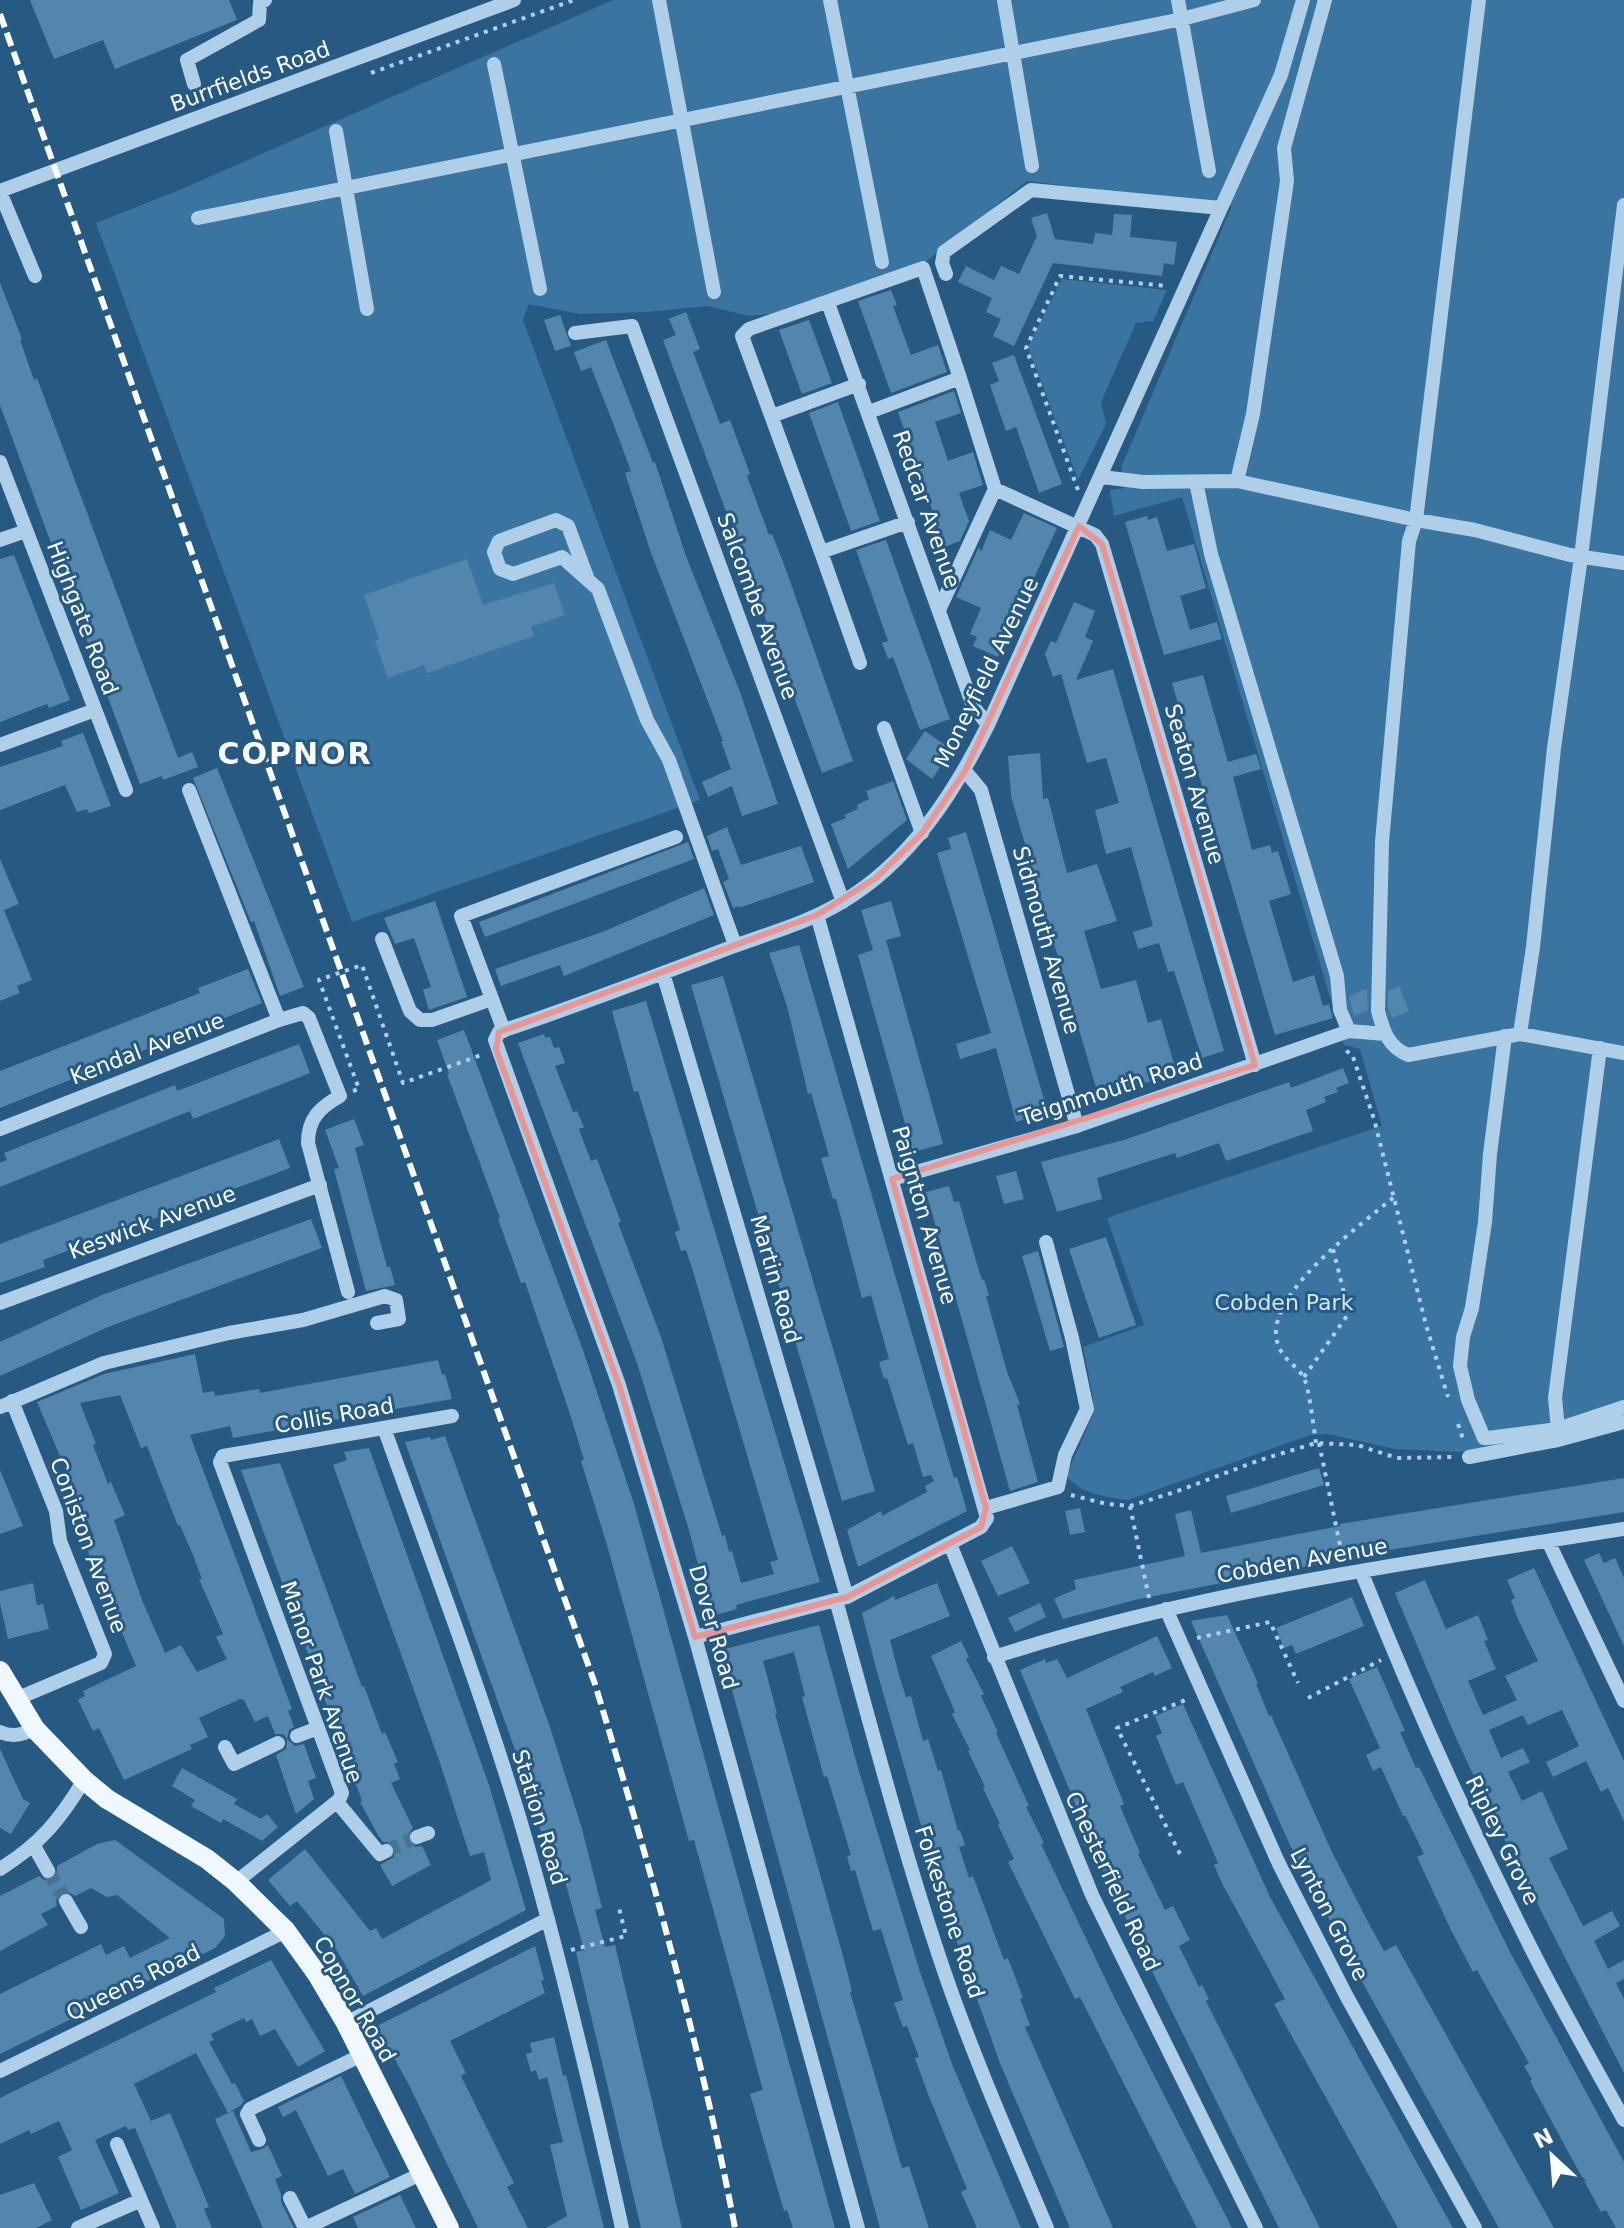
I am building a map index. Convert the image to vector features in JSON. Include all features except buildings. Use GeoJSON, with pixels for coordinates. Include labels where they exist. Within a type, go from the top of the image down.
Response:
{"type":"FeatureCollection","features":[{"type":"Feature","properties":{"kind":"main road","name":"Copnor Road"},"geometry":{"type":"LineString","coordinates":[[0,1671],[35,1729],[84,1780],[107,1799],[207,1859],[236,1882],[286,1931],[317,1974],[346,2023],[449,2228]]}},
{"type":"Feature","properties":{"kind":"street"},"geometry":{"type":"LineString","coordinates":[[194,84],[187,60],[259,20],[260,3],[265,0]]}},
{"type":"Feature","properties":{"kind":"street"},"geometry":{"type":"LineString","coordinates":[[659,0],[714,292]]}},
{"type":"Feature","properties":{"kind":"street"},"geometry":{"type":"LineString","coordinates":[[830,0],[882,262]]}},
{"type":"Feature","properties":{"kind":"street"},"geometry":{"type":"LineString","coordinates":[[1004,0],[1032,166]]}},
{"type":"Feature","properties":{"kind":"street"},"geometry":{"type":"LineString","coordinates":[[1178,0],[1209,171]]}},
{"type":"Feature","properties":{"kind":"street"},"geometry":{"type":"LineString","coordinates":[[198,218],[1182,19],[1254,0]]}},
{"type":"Feature","properties":{"kind":"street","name":"Moneyfield Avenue"},"geometry":{"type":"LineString","coordinates":[[504,1031],[817,915],[843,902],[876,878],[922,833],[965,771],[1102,477],[1281,75],[1303,0]]}},
{"type":"Feature","properties":{"kind":"street"},"geometry":{"type":"LineString","coordinates":[[1237,481],[1253,414],[1287,181],[1284,148],[1325,0]]}},
{"type":"Feature","properties":{"kind":"street"},"geometry":{"type":"LineString","coordinates":[[1479,0],[1416,520],[1409,541],[1382,842],[1378,1011],[1385,1034],[1396,1050],[1408,1055],[1512,1035],[1624,1053]]}},
{"type":"Feature","properties":{"kind":"street","name":"Burrfields Road"},"geometry":{"type":"LineString","coordinates":[[0,191],[505,2]]}},
{"type":"Feature","properties":{"kind":"street"},"geometry":{"type":"LineString","coordinates":[[494,64],[540,289]]}},
{"type":"Feature","properties":{"kind":"street"},"geometry":{"type":"LineString","coordinates":[[336,131],[367,309]]}},
{"type":"Feature","properties":{"kind":"street"},"geometry":{"type":"LineString","coordinates":[[946,274],[942,263],[944,252],[1031,190],[1221,208]]}},
{"type":"Feature","properties":{"kind":"street"},"geometry":{"type":"LineString","coordinates":[[0,191],[35,276]]}},
{"type":"Feature","properties":{"kind":"street"},"geometry":{"type":"LineString","coordinates":[[1624,205],[1554,748],[1533,947],[1512,1035],[1472,1308],[1463,1337],[1460,1366],[1468,1400],[1484,1438],[1558,1429],[1624,1407]]}},
{"type":"Feature","properties":{"kind":"street"},"geometry":{"type":"LineString","coordinates":[[860,663],[742,336],[749,329],[923,268],[995,489],[939,610]]}},
{"type":"Feature","properties":{"kind":"street","name":"Redcar Avenue"},"geometry":{"type":"LineString","coordinates":[[828,303],[973,706],[988,725]]}},
{"type":"Feature","properties":{"kind":"street","name":"Salcombe Avenue"},"geometry":{"type":"LineString","coordinates":[[575,333],[632,326],[843,902]]}},
{"type":"Feature","properties":{"kind":"street"},"geometry":{"type":"LineString","coordinates":[[869,412],[960,378]]}},
{"type":"Feature","properties":{"kind":"street"},"geometry":{"type":"LineString","coordinates":[[772,416],[859,384]]}},
{"type":"Feature","properties":{"kind":"street","name":"Highgate Road"},"geometry":{"type":"LineString","coordinates":[[0,462],[126,790]]}},
{"type":"Feature","properties":{"kind":"street"},"geometry":{"type":"LineString","coordinates":[[1102,477],[1143,482],[1237,481],[1475,530],[1581,557],[1624,563]]}},
{"type":"Feature","properties":{"kind":"street"},"geometry":{"type":"LineString","coordinates":[[1196,482],[1211,554],[1337,976],[1345,1033],[1385,1034]]}},
{"type":"Feature","properties":{"kind":"street"},"geometry":{"type":"LineString","coordinates":[[995,489],[1079,526]]}},
{"type":"Feature","properties":{"kind":"street"},"geometry":{"type":"LineString","coordinates":[[587,577],[568,526],[556,520],[499,541],[494,552],[500,569],[513,574],[562,557],[598,589],[647,720],[669,760],[735,945]]}},
{"type":"Feature","properties":{"kind":"street"},"geometry":{"type":"LineString","coordinates":[[821,552],[908,522]]}},
{"type":"Feature","properties":{"kind":"street","name":"Seaton Avenue"},"geometry":{"type":"LineString","coordinates":[[1079,526],[1095,535],[1102,544],[1255,1065]]}},
{"type":"Feature","properties":{"kind":"street"},"geometry":{"type":"LineString","coordinates":[[0,540],[26,531]]}},
{"type":"Feature","properties":{"kind":"street"},"geometry":{"type":"LineString","coordinates":[[0,745],[95,710]]}},
{"type":"Feature","properties":{"kind":"street"},"geometry":{"type":"LineString","coordinates":[[884,728],[922,833]]}},
{"type":"Feature","properties":{"kind":"street","name":"Sidmouth Avenue"},"geometry":{"type":"LineString","coordinates":[[965,771],[981,790],[1077,1126]]}},
{"type":"Feature","properties":{"kind":"street"},"geometry":{"type":"LineString","coordinates":[[189,790],[279,1020]]}},
{"type":"Feature","properties":{"kind":"street"},"geometry":{"type":"LineString","coordinates":[[496,1049],[495,1040],[499,1032],[504,1031],[461,916],[676,837]]}},
{"type":"Feature","properties":{"kind":"street","name":"Paignton Avenue"},"geometry":{"type":"LineString","coordinates":[[817,915],[986,1508]]}},
{"type":"Feature","properties":{"kind":"street"},"geometry":{"type":"LineString","coordinates":[[382,939],[410,1011],[420,1020],[432,1020],[492,999]]}},
{"type":"Feature","properties":{"kind":"street","name":"Martin Road"},"geometry":{"type":"LineString","coordinates":[[663,973],[842,1598]]}},
{"type":"Feature","properties":{"kind":"street","name":"Kendal Avenue"},"geometry":{"type":"LineString","coordinates":[[0,1129],[303,1013],[309,1018],[340,1096]]}},
{"type":"Feature","properties":{"kind":"street","name":"Teignmouth Road"},"geometry":{"type":"LineString","coordinates":[[892,1179],[1077,1126],[1345,1033]]}},
{"type":"Feature","properties":{"kind":"street"},"geometry":{"type":"LineString","coordinates":[[1558,1429],[1555,1398],[1600,1048]]}},
{"type":"Feature","properties":{"kind":"street","name":"Dover Road"},"geometry":{"type":"LineString","coordinates":[[496,1049],[619,1385],[695,1637],[858,2228]]}},
{"type":"Feature","properties":{"kind":"street"},"geometry":{"type":"LineString","coordinates":[[340,1096],[323,1105],[313,1117],[308,1128],[308,1143],[348,1292]]}},
{"type":"Feature","properties":{"kind":"street","name":"Keswick Avenue"},"geometry":{"type":"LineString","coordinates":[[0,1303],[320,1185]]}},
{"type":"Feature","properties":{"kind":"street"},"geometry":{"type":"LineString","coordinates":[[695,1637],[842,1598],[981,1527],[987,1518],[986,1508],[1058,1487],[1065,1455],[1087,1409],[1046,1242]]}},
{"type":"Feature","properties":{"kind":"street"},"geometry":{"type":"LineString","coordinates":[[6,1404],[104,1363],[229,1333],[303,1320],[385,1296],[396,1300],[399,1319],[377,1323]]}},
{"type":"Feature","properties":{"kind":"street","name":"Coniston Avenue"},"geometry":{"type":"LineString","coordinates":[[6,1404],[56,1511],[60,1541],[105,1654],[101,1663],[16,1699]]}},
{"type":"Feature","properties":{"kind":"street","name":"Collis Road"},"geometry":{"type":"LineString","coordinates":[[223,1456],[452,1416]]}},
{"type":"Feature","properties":{"kind":"street"},"geometry":{"type":"LineString","coordinates":[[1469,1457],[1558,1440],[1624,1422]]}},
{"type":"Feature","properties":{"kind":"street","name":"Station Road"},"geometry":{"type":"LineString","coordinates":[[384,1428],[500,1760],[548,1919],[622,2228]]}},
{"type":"Feature","properties":{"kind":"street","name":"Manor Park Avenue"},"geometry":{"type":"LineString","coordinates":[[223,1456],[220,1462],[342,1793],[337,1802],[236,1882]]}},
{"type":"Feature","properties":{"kind":"street","name":"Cobden Avenue"},"geometry":{"type":"LineString","coordinates":[[994,1657],[1074,1631],[1159,1611],[1353,1572],[1624,1529]]}},
{"type":"Feature","properties":{"kind":"street"},"geometry":{"type":"LineString","coordinates":[[1548,1541],[1624,1701]]}},
{"type":"Feature","properties":{"kind":"street","name":"Chesterfield Road"},"geometry":{"type":"LineString","coordinates":[[950,1544],[1092,1895],[1256,2228]]}},
{"type":"Feature","properties":{"kind":"street","name":"Ripley Grove"},"geometry":{"type":"LineString","coordinates":[[1353,1572],[1519,1924],[1624,2120]]}},
{"type":"Feature","properties":{"kind":"street","name":"Folkestone Road"},"geometry":{"type":"LineString","coordinates":[[842,1598],[900,1831],[943,1968],[976,2058],[1047,2228]]}},
{"type":"Feature","properties":{"kind":"street","name":"Lynton Grove"},"geometry":{"type":"LineString","coordinates":[[1159,1611],[1181,1642],[1285,1877],[1347,1997],[1475,2228]]}},
{"type":"Feature","properties":{"kind":"street"},"geometry":{"type":"LineString","coordinates":[[297,1736],[318,1728]]}},
{"type":"Feature","properties":{"kind":"street"},"geometry":{"type":"LineString","coordinates":[[0,1732],[22,1735],[35,1729]]}},
{"type":"Feature","properties":{"kind":"street"},"geometry":{"type":"LineString","coordinates":[[225,1747],[234,1764],[278,1743]]}},
{"type":"Feature","properties":{"kind":"street"},"geometry":{"type":"LineString","coordinates":[[0,1869],[34,1846],[66,1811],[84,1780]]}},
{"type":"Feature","properties":{"kind":"street"},"geometry":{"type":"LineString","coordinates":[[337,1802],[380,1854],[386,1851]]}},
{"type":"Feature","properties":{"kind":"street"},"geometry":{"type":"LineString","coordinates":[[34,1846],[48,1871]]}},
{"type":"Feature","properties":{"kind":"street"},"geometry":{"type":"LineString","coordinates":[[66,1901],[81,1927]]}},
{"type":"Feature","properties":{"kind":"street"},"geometry":{"type":"LineString","coordinates":[[346,2023],[548,1919]]}},
{"type":"Feature","properties":{"kind":"street","name":"Queens Road"},"geometry":{"type":"LineString","coordinates":[[0,2071],[286,1931]]}},
{"type":"Feature","properties":{"kind":"street"},"geometry":{"type":"LineString","coordinates":[[259,2140],[247,2114],[250,2109],[362,2055]]}},
{"type":"Feature","properties":{"kind":"street"},"geometry":{"type":"LineString","coordinates":[[117,2144],[153,2228]]}},
{"type":"Feature","properties":{"kind":"street"},"geometry":{"type":"LineString","coordinates":[[290,2198],[305,2228],[421,2174]]}},
{"type":"Feature","properties":{"kind":"street"},"geometry":{"type":"LineString","coordinates":[[78,2228],[141,2200]]}},
{"type":"Feature","properties":{"kind":"path"},"geometry":{"type":"LineString","coordinates":[[367,75],[574,0]]}},
{"type":"Feature","properties":{"kind":"path"},"geometry":{"type":"LineString","coordinates":[[1090,502],[1075,487],[1026,348],[1060,276],[1186,288]]}},
{"type":"Feature","properties":{"kind":"path"},"geometry":{"type":"LineString","coordinates":[[340,1096],[359,1089],[319,980],[362,965],[403,1083],[496,1049]]}},
{"type":"Feature","properties":{"kind":"path"},"geometry":{"type":"LineString","coordinates":[[1321,1042],[1331,1053],[1343,1050],[1351,1053],[1374,1119],[1426,1325],[1450,1402]]}},
{"type":"Feature","properties":{"kind":"path"},"geometry":{"type":"LineString","coordinates":[[1353,1572],[1318,1443],[1304,1377],[1287,1362],[1276,1338],[1278,1316],[1315,1264],[1394,1197]]}},
{"type":"Feature","properties":{"kind":"path"},"geometry":{"type":"LineString","coordinates":[[1304,1377],[1349,1313],[1333,1249]]}},
{"type":"Feature","properties":{"kind":"path"},"geometry":{"type":"LineString","coordinates":[[1058,1487],[1078,1498],[1130,1506],[1318,1443],[1357,1445],[1397,1458],[1469,1457],[1455,1416]]}},
{"type":"Feature","properties":{"kind":"path"},"geometry":{"type":"LineString","coordinates":[[1130,1506],[1159,1611]]}},
{"type":"Feature","properties":{"kind":"path"},"geometry":{"type":"LineString","coordinates":[[1181,1642],[1270,1622],[1298,1683]]}},
{"type":"Feature","properties":{"kind":"path"},"geometry":{"type":"LineString","coordinates":[[1308,1698],[1393,1654]]}},
{"type":"Feature","properties":{"kind":"path"},"geometry":{"type":"LineString","coordinates":[[1180,1854],[1117,1728],[1202,1693]]}},
{"type":"Feature","properties":{"kind":"path"},"geometry":{"type":"LineString","coordinates":[[557,1953],[626,1936],[619,1908]]}},
{"type":"Feature","properties":{"kind":"highlighted area"},"geometry":{"type":"Polygon","coordinates":[[[1079,526],[1102,544],[1255,1065],[892,1179],[986,1508],[981,1527],[847,1597],[695,1637],[619,1385],[496,1049],[499,1032],[817,915],[876,878],[922,833],[965,771],[1079,526]]]}},
{"type":"Feature","properties":{"kind":"green space","name":"Cobden Park"},"geometry":{"type":"Polygon","coordinates":[[[613,0],[1624,0],[1624,1412],[1564,1432],[1459,1452],[1395,1449],[1328,1434],[1310,1435],[1128,1500],[1087,1491],[1066,1476],[1093,1415],[1093,1397],[1083,1347],[1144,1325],[1107,1218],[1382,1126],[1360,1049],[1344,1045],[1182,497],[1114,516],[1110,490],[1125,488],[1121,468],[1232,206],[1027,181],[924,263],[780,313],[749,316],[708,306],[579,314],[529,304],[523,320],[700,800],[352,922],[96,223],[177,191],[613,0]]]}},
{"type":"Feature","properties":{"kind":"green space"},"geometry":{"type":"Polygon","coordinates":[[[1062,279],[1167,290],[1153,321],[1136,323],[1101,402],[1106,424],[1078,480],[1028,347],[1062,279]]]}},
{"type":"Feature","properties":{"kind":"tunnel"},"geometry":{"type":"LineString","coordinates":[[386,1851],[417,1837]]}},
{"type":"Feature","properties":{"kind":"tunnel"},"geometry":{"type":"LineString","coordinates":[[48,1871],[66,1901]]}},
{"type":"Feature","properties":{"kind":"railway"},"geometry":{"type":"LineString","coordinates":[[0,14],[595,1684],[672,1954],[706,2091],[735,2228]]}},
{"type":"Feature","properties":{"kind":"district","name":"COPNOR"},"geometry":{"type":"Point","coordinates":[295,754]}}]}
